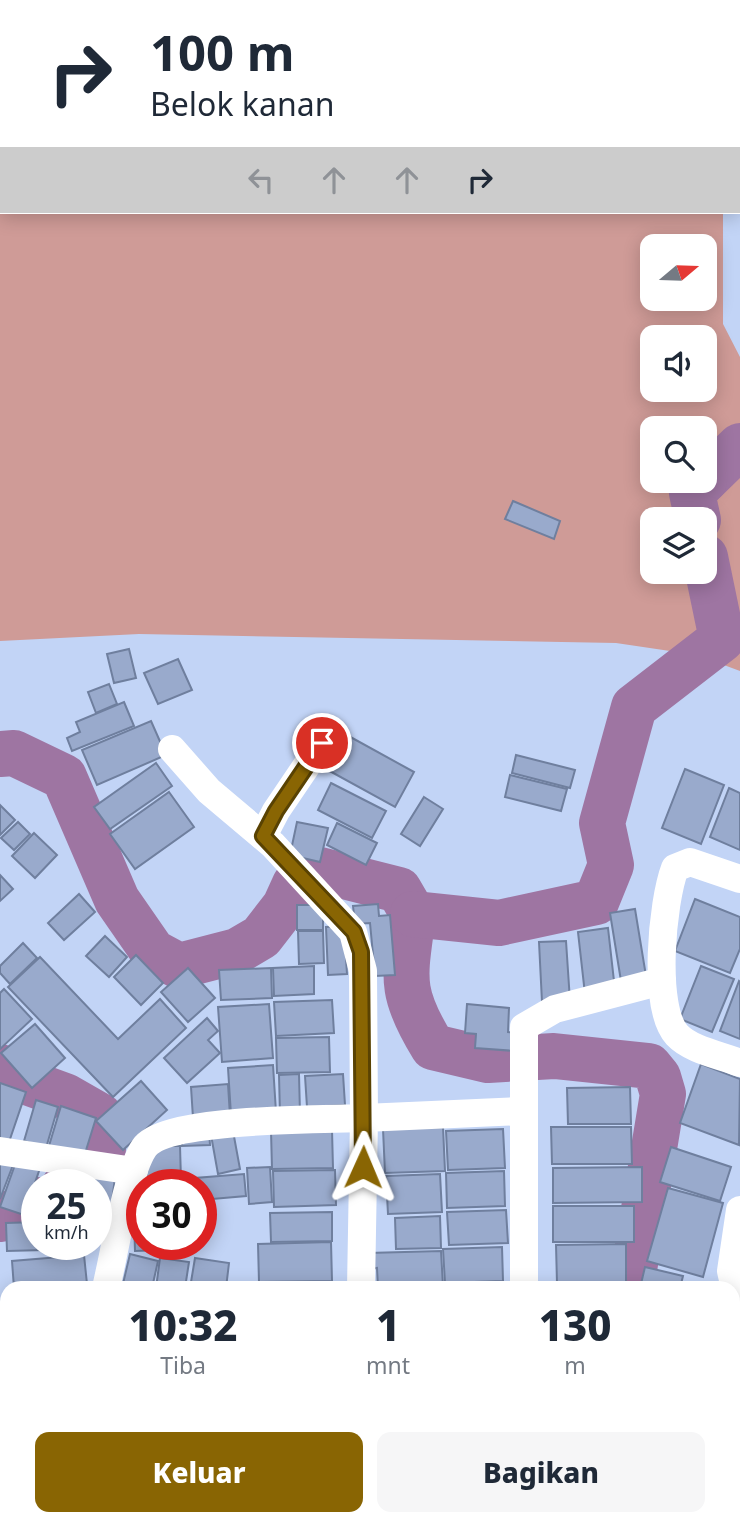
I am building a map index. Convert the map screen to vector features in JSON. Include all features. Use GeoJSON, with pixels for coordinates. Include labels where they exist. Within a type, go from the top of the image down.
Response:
{"type":"FeatureCollection","features":[{"type":"Feature","properties":{"kind":"street"},"geometry":{"type":"LineString","coordinates":[[268,840],[276,811],[322,743]]}},
{"type":"Feature","properties":{"kind":"street"},"geometry":{"type":"LineString","coordinates":[[172,749],[209,791],[268,840],[354,932],[363,971],[361,1281]]}},
{"type":"Feature","properties":{"kind":"street"},"geometry":{"type":"LineString","coordinates":[[740,880],[691,862],[675,868],[667,901],[662,981],[664,1016],[677,1035],[686,1043],[740,1063]]}},
{"type":"Feature","properties":{"kind":"street"},"geometry":{"type":"LineString","coordinates":[[524,1281],[524,1027],[555,1009],[662,981]]}},
{"type":"Feature","properties":{"kind":"street"},"geometry":{"type":"LineString","coordinates":[[135,1169],[145,1145],[173,1130],[522,1111]]}},
{"type":"Feature","properties":{"kind":"street"},"geometry":{"type":"LineString","coordinates":[[0,1151],[126,1170]]}},
{"type":"Feature","properties":{"kind":"street"},"geometry":{"type":"LineString","coordinates":[[108,1281],[126,1204]]}},
{"type":"Feature","properties":{"kind":"street"},"geometry":{"type":"LineString","coordinates":[[734,1281],[732,1271],[740,1210]]}},
{"type":"Feature","properties":{"kind":"shaded area"},"geometry":{"type":"Polygon","coordinates":[[[0,214],[723,214],[723,324],[740,357],[740,671],[697,655],[616,643],[139,634],[0,641],[0,214]]]}},
{"type":"Feature","properties":{"kind":"building"},"geometry":{"type":"Polygon","coordinates":[[[513,501],[560,521],[554,539],[505,519],[513,501]]]}},
{"type":"Feature","properties":{"kind":"building"},"geometry":{"type":"Polygon","coordinates":[[[129,649],[136,678],[114,683],[107,654],[129,649]]]}},
{"type":"Feature","properties":{"kind":"building"},"geometry":{"type":"Polygon","coordinates":[[[178,659],[192,690],[158,704],[144,673],[178,659]]]}},
{"type":"Feature","properties":{"kind":"building"},"geometry":{"type":"Polygon","coordinates":[[[109,684],[117,704],[96,713],[88,692],[109,684]]]}},
{"type":"Feature","properties":{"kind":"building"},"geometry":{"type":"Polygon","coordinates":[[[124,702],[134,726],[72,751],[67,738],[80,732],[76,722],[124,702]]]}},
{"type":"Feature","properties":{"kind":"building"},"geometry":{"type":"Polygon","coordinates":[[[151,721],[166,755],[97,785],[82,750],[151,721]]]}},
{"type":"Feature","properties":{"kind":"building"},"geometry":{"type":"Polygon","coordinates":[[[345,734],[414,772],[395,807],[326,769],[345,734]]]}},
{"type":"Feature","properties":{"kind":"building"},"geometry":{"type":"Polygon","coordinates":[[[516,755],[575,770],[570,788],[512,773],[516,755]]]}},
{"type":"Feature","properties":{"kind":"building"},"geometry":{"type":"Polygon","coordinates":[[[156,763],[172,786],[110,829],[94,807],[156,763]]]}},
{"type":"Feature","properties":{"kind":"building"},"geometry":{"type":"Polygon","coordinates":[[[685,769],[724,785],[701,844],[662,828],[685,769]]]}},
{"type":"Feature","properties":{"kind":"building"},"geometry":{"type":"Polygon","coordinates":[[[510,775],[567,789],[561,811],[505,797],[510,775]]]}},
{"type":"Feature","properties":{"kind":"building"},"geometry":{"type":"Polygon","coordinates":[[[331,783],[386,811],[372,838],[318,810],[331,783]]]}},
{"type":"Feature","properties":{"kind":"building"},"geometry":{"type":"Polygon","coordinates":[[[729,788],[740,793],[740,850],[710,837],[729,788]]]}},
{"type":"Feature","properties":{"kind":"building"},"geometry":{"type":"Polygon","coordinates":[[[169,792],[194,827],[135,869],[110,834],[169,792]]]}},
{"type":"Feature","properties":{"kind":"building"},"geometry":{"type":"Polygon","coordinates":[[[424,797],[443,809],[420,846],[401,834],[424,797]]]}},
{"type":"Feature","properties":{"kind":"building"},"geometry":{"type":"Polygon","coordinates":[[[0,805],[15,820],[0,835],[0,805]]]}},
{"type":"Feature","properties":{"kind":"building"},"geometry":{"type":"Polygon","coordinates":[[[18,822],[30,834],[14,850],[1,838],[18,822]]]}},
{"type":"Feature","properties":{"kind":"building"},"geometry":{"type":"Polygon","coordinates":[[[297,822],[328,828],[320,862],[290,855],[297,822]]]}},
{"type":"Feature","properties":{"kind":"building"},"geometry":{"type":"Polygon","coordinates":[[[337,823],[377,843],[366,865],[327,845],[337,823]]]}},
{"type":"Feature","properties":{"kind":"building"},"geometry":{"type":"Polygon","coordinates":[[[34,833],[57,855],[35,878],[12,856],[34,833]]]}},
{"type":"Feature","properties":{"kind":"building"},"geometry":{"type":"Polygon","coordinates":[[[0,875],[13,889],[0,901],[0,875]]]}},
{"type":"Feature","properties":{"kind":"building"},"geometry":{"type":"Polygon","coordinates":[[[79,894],[95,912],[64,940],[48,923],[79,894]]]}},
{"type":"Feature","properties":{"kind":"building"},"geometry":{"type":"Polygon","coordinates":[[[695,899],[740,917],[740,949],[730,973],[675,951],[695,899]]]}},
{"type":"Feature","properties":{"kind":"building"},"geometry":{"type":"Polygon","coordinates":[[[378,904],[379,916],[390,915],[395,975],[375,976],[370,923],[355,924],[353,906],[378,904]]]}},
{"type":"Feature","properties":{"kind":"building"},"geometry":{"type":"Polygon","coordinates":[[[297,905],[323,905],[323,930],[297,930],[297,905]]]}},
{"type":"Feature","properties":{"kind":"building"},"geometry":{"type":"Polygon","coordinates":[[[635,909],[646,976],[621,981],[610,913],[635,909]]]}},
{"type":"Feature","properties":{"kind":"building"},"geometry":{"type":"Polygon","coordinates":[[[344,926],[347,974],[328,975],[326,927],[344,926]]]}},
{"type":"Feature","properties":{"kind":"building"},"geometry":{"type":"Polygon","coordinates":[[[608,928],[615,990],[585,994],[578,932],[608,928]]]}},
{"type":"Feature","properties":{"kind":"building"},"geometry":{"type":"Polygon","coordinates":[[[298,931],[323,931],[324,963],[299,964],[298,931]]]}},
{"type":"Feature","properties":{"kind":"building"},"geometry":{"type":"Polygon","coordinates":[[[105,936],[127,957],[109,977],[86,956],[105,936]]]}},
{"type":"Feature","properties":{"kind":"building"},"geometry":{"type":"Polygon","coordinates":[[[566,941],[570,1001],[542,1002],[539,942],[566,941]]]}},
{"type":"Feature","properties":{"kind":"building"},"geometry":{"type":"Polygon","coordinates":[[[23,943],[37,958],[10,984],[0,973],[0,966],[23,943]]]}},
{"type":"Feature","properties":{"kind":"building"},"geometry":{"type":"Polygon","coordinates":[[[136,955],[163,983],[141,1005],[114,977],[136,955]]]}},
{"type":"Feature","properties":{"kind":"building"},"geometry":{"type":"Polygon","coordinates":[[[40,957],[118,1039],[160,999],[186,1028],[113,1097],[8,987],[40,957]]]}},
{"type":"Feature","properties":{"kind":"building"},"geometry":{"type":"Polygon","coordinates":[[[314,966],[314,994],[274,996],[273,968],[314,966]]]}},
{"type":"Feature","properties":{"kind":"building"},"geometry":{"type":"Polygon","coordinates":[[[701,966],[734,979],[712,1032],[680,1019],[701,966]]]}},
{"type":"Feature","properties":{"kind":"building"},"geometry":{"type":"Polygon","coordinates":[[[188,968],[215,998],[188,1022],[161,992],[188,968]]]}},
{"type":"Feature","properties":{"kind":"building"},"geometry":{"type":"Polygon","coordinates":[[[271,968],[272,998],[221,1000],[219,970],[271,968]]]}},
{"type":"Feature","properties":{"kind":"building"},"geometry":{"type":"Polygon","coordinates":[[[740,982],[740,1039],[720,1031],[740,982]]]}},
{"type":"Feature","properties":{"kind":"building"},"geometry":{"type":"Polygon","coordinates":[[[4,989],[32,1019],[0,1049],[0,993],[4,989]]]}},
{"type":"Feature","properties":{"kind":"building"},"geometry":{"type":"Polygon","coordinates":[[[332,1000],[334,1033],[276,1036],[274,1002],[332,1000]]]}},
{"type":"Feature","properties":{"kind":"building"},"geometry":{"type":"Polygon","coordinates":[[[269,1004],[273,1058],[222,1062],[218,1007],[269,1004]]]}},
{"type":"Feature","properties":{"kind":"building"},"geometry":{"type":"Polygon","coordinates":[[[467,1004],[509,1008],[508,1032],[516,1033],[515,1051],[475,1048],[476,1034],[465,1033],[467,1004]]]}},
{"type":"Feature","properties":{"kind":"building"},"geometry":{"type":"Polygon","coordinates":[[[207,1018],[218,1031],[208,1040],[220,1053],[187,1083],[164,1058],[207,1018]]]}},
{"type":"Feature","properties":{"kind":"building"},"geometry":{"type":"Polygon","coordinates":[[[35,1024],[65,1058],[32,1088],[1,1053],[35,1024]]]}},
{"type":"Feature","properties":{"kind":"building"},"geometry":{"type":"Polygon","coordinates":[[[329,1037],[330,1072],[277,1073],[276,1038],[329,1037]]]}},
{"type":"Feature","properties":{"kind":"building"},"geometry":{"type":"Polygon","coordinates":[[[701,1064],[740,1079],[739,1145],[680,1123],[701,1064]]]}},
{"type":"Feature","properties":{"kind":"building"},"geometry":{"type":"Polygon","coordinates":[[[273,1065],[276,1112],[231,1115],[228,1068],[273,1065]]]}},
{"type":"Feature","properties":{"kind":"building"},"geometry":{"type":"Polygon","coordinates":[[[299,1074],[300,1114],[280,1115],[279,1075],[299,1074]]]}},
{"type":"Feature","properties":{"kind":"building"},"geometry":{"type":"Polygon","coordinates":[[[343,1074],[345,1105],[307,1107],[305,1076],[343,1074]]]}},
{"type":"Feature","properties":{"kind":"building"},"geometry":{"type":"Polygon","coordinates":[[[141,1081],[167,1110],[123,1150],[96,1121],[141,1081]]]}},
{"type":"Feature","properties":{"kind":"building"},"geometry":{"type":"Polygon","coordinates":[[[0,1083],[26,1092],[9,1142],[0,1139],[0,1083]]]}},
{"type":"Feature","properties":{"kind":"building"},"geometry":{"type":"Polygon","coordinates":[[[228,1084],[230,1116],[193,1118],[191,1087],[228,1084]]]}},
{"type":"Feature","properties":{"kind":"building"},"geometry":{"type":"Polygon","coordinates":[[[630,1087],[631,1124],[568,1124],[567,1088],[630,1087]]]}},
{"type":"Feature","properties":{"kind":"building"},"geometry":{"type":"Polygon","coordinates":[[[36,1100],[58,1107],[46,1148],[24,1141],[36,1100]]]}},
{"type":"Feature","properties":{"kind":"building"},"geometry":{"type":"Polygon","coordinates":[[[61,1106],[96,1118],[83,1160],[48,1149],[61,1106]]]}},
{"type":"Feature","properties":{"kind":"building"},"geometry":{"type":"Polygon","coordinates":[[[443,1127],[445,1171],[385,1173],[383,1129],[443,1127]]]}},
{"type":"Feature","properties":{"kind":"building"},"geometry":{"type":"Polygon","coordinates":[[[551,1127],[631,1127],[632,1164],[552,1164],[551,1127]]]}},
{"type":"Feature","properties":{"kind":"building"},"geometry":{"type":"Polygon","coordinates":[[[503,1129],[505,1168],[448,1170],[446,1131],[503,1129]]]}},
{"type":"Feature","properties":{"kind":"building"},"geometry":{"type":"Polygon","coordinates":[[[209,1130],[210,1145],[182,1146],[181,1131],[209,1130]]]}},
{"type":"Feature","properties":{"kind":"building"},"geometry":{"type":"Polygon","coordinates":[[[332,1130],[333,1168],[272,1169],[271,1131],[332,1130]]]}},
{"type":"Feature","properties":{"kind":"building"},"geometry":{"type":"Polygon","coordinates":[[[233,1131],[240,1169],[218,1174],[211,1135],[233,1131]]]}},
{"type":"Feature","properties":{"kind":"building"},"geometry":{"type":"Polygon","coordinates":[[[146,1146],[180,1146],[181,1169],[147,1169],[146,1146]]]}},
{"type":"Feature","properties":{"kind":"building"},"geometry":{"type":"Polygon","coordinates":[[[671,1147],[731,1167],[720,1201],[660,1182],[671,1147]]]}},
{"type":"Feature","properties":{"kind":"building"},"geometry":{"type":"Polygon","coordinates":[[[17,1159],[40,1168],[21,1169],[21,1214],[0,1207],[17,1159]]]}},
{"type":"Feature","properties":{"kind":"building"},"geometry":{"type":"Polygon","coordinates":[[[0,1160],[13,1165],[0,1199],[0,1160]]]}},
{"type":"Feature","properties":{"kind":"building"},"geometry":{"type":"Polygon","coordinates":[[[270,1167],[272,1202],[249,1204],[247,1168],[270,1167]]]}},
{"type":"Feature","properties":{"kind":"building"},"geometry":{"type":"Polygon","coordinates":[[[642,1167],[642,1202],[553,1203],[553,1168],[642,1167]]]}},
{"type":"Feature","properties":{"kind":"building"},"geometry":{"type":"Polygon","coordinates":[[[335,1170],[336,1205],[274,1207],[273,1171],[335,1170]]]}},
{"type":"Feature","properties":{"kind":"building"},"geometry":{"type":"Polygon","coordinates":[[[504,1171],[505,1206],[447,1208],[446,1173],[504,1171]]]}},
{"type":"Feature","properties":{"kind":"building"},"geometry":{"type":"Polygon","coordinates":[[[244,1174],[246,1196],[217,1199],[217,1176],[244,1174]]]}},
{"type":"Feature","properties":{"kind":"building"},"geometry":{"type":"Polygon","coordinates":[[[440,1174],[442,1212],[388,1214],[386,1176],[440,1174]]]}},
{"type":"Feature","properties":{"kind":"building"},"geometry":{"type":"Polygon","coordinates":[[[112,1178],[115,1178],[112,1201],[112,1178]]]}},
{"type":"Feature","properties":{"kind":"building"},"geometry":{"type":"Polygon","coordinates":[[[668,1188],[723,1203],[703,1277],[647,1261],[668,1188]]]}},
{"type":"Feature","properties":{"kind":"building"},"geometry":{"type":"Polygon","coordinates":[[[553,1206],[634,1206],[634,1242],[553,1242],[553,1206]]]}},
{"type":"Feature","properties":{"kind":"building"},"geometry":{"type":"Polygon","coordinates":[[[506,1210],[508,1243],[449,1245],[447,1212],[506,1210]]]}},
{"type":"Feature","properties":{"kind":"building"},"geometry":{"type":"Polygon","coordinates":[[[332,1212],[332,1241],[271,1242],[270,1213],[332,1212]]]}},
{"type":"Feature","properties":{"kind":"building"},"geometry":{"type":"Polygon","coordinates":[[[440,1216],[441,1248],[396,1249],[395,1218],[440,1216]]]}},
{"type":"Feature","properties":{"kind":"building"},"geometry":{"type":"Polygon","coordinates":[[[6,1223],[21,1223],[21,1251],[7,1251],[6,1223]]]}},
{"type":"Feature","properties":{"kind":"building"},"geometry":{"type":"Polygon","coordinates":[[[331,1242],[332,1281],[259,1281],[258,1244],[331,1242]]]}},
{"type":"Feature","properties":{"kind":"building"},"geometry":{"type":"Polygon","coordinates":[[[626,1244],[626,1281],[557,1281],[556,1245],[626,1244]]]}},
{"type":"Feature","properties":{"kind":"building"},"geometry":{"type":"Polygon","coordinates":[[[502,1247],[503,1281],[445,1281],[443,1249],[502,1247]]]}},
{"type":"Feature","properties":{"kind":"building"},"geometry":{"type":"Polygon","coordinates":[[[441,1251],[443,1281],[378,1281],[377,1268],[369,1269],[368,1253],[441,1251]]]}},
{"type":"Feature","properties":{"kind":"building"},"geometry":{"type":"Polygon","coordinates":[[[85,1260],[87,1281],[13,1281],[12,1261],[85,1260]]]}},
{"type":"Feature","properties":{"kind":"building"},"geometry":{"type":"Polygon","coordinates":[[[129,1260],[158,1261],[154,1281],[124,1281],[129,1260]]]}},
{"type":"Feature","properties":{"kind":"building"},"geometry":{"type":"Polygon","coordinates":[[[160,1260],[189,1262],[186,1281],[157,1281],[160,1260]]]}},
{"type":"Feature","properties":{"kind":"building"},"geometry":{"type":"Polygon","coordinates":[[[195,1260],[229,1263],[227,1281],[191,1281],[195,1260]]]}},
{"type":"Feature","properties":{"kind":"building"},"geometry":{"type":"Polygon","coordinates":[[[645,1267],[683,1276],[682,1281],[642,1281],[645,1267]]]}},
{"type":"Feature","properties":{"kind":"waterway"},"geometry":{"type":"LineString","coordinates":[[717,468],[740,446]]}},
{"type":"Feature","properties":{"kind":"waterway"},"geometry":{"type":"LineString","coordinates":[[692,493],[695,507]]}},
{"type":"Feature","properties":{"kind":"waterway"},"geometry":{"type":"LineString","coordinates":[[413,914],[499,923],[596,902],[611,865],[602,823],[634,707],[722,639],[711,584]]}},
{"type":"Feature","properties":{"kind":"waterway"},"geometry":{"type":"LineString","coordinates":[[0,754],[14,753],[64,777],[117,900],[153,952],[179,966],[237,951],[261,937],[285,906],[295,884],[320,870],[399,890],[413,914]]}},
{"type":"Feature","properties":{"kind":"waterway"},"geometry":{"type":"LineString","coordinates":[[413,914],[407,983],[414,1011],[433,1047],[488,1060],[554,1056],[649,1066],[658,1077],[663,1094],[632,1281]]}},
{"type":"Feature","properties":{"kind":"waterway"},"geometry":{"type":"LineString","coordinates":[[0,1067],[13,1077],[65,1096],[100,1116],[103,1149],[88,1169]]}},
{"type":"Feature","properties":{"kind":"waterway"},"geometry":{"type":"LineString","coordinates":[[0,1219],[21,1208]]}},
{"type":"Feature","properties":{"kind":"route"},"geometry":{"type":"LineString","coordinates":[[322,743],[276,811],[263,836],[354,932],[361,952],[363,1167]]}}]}
